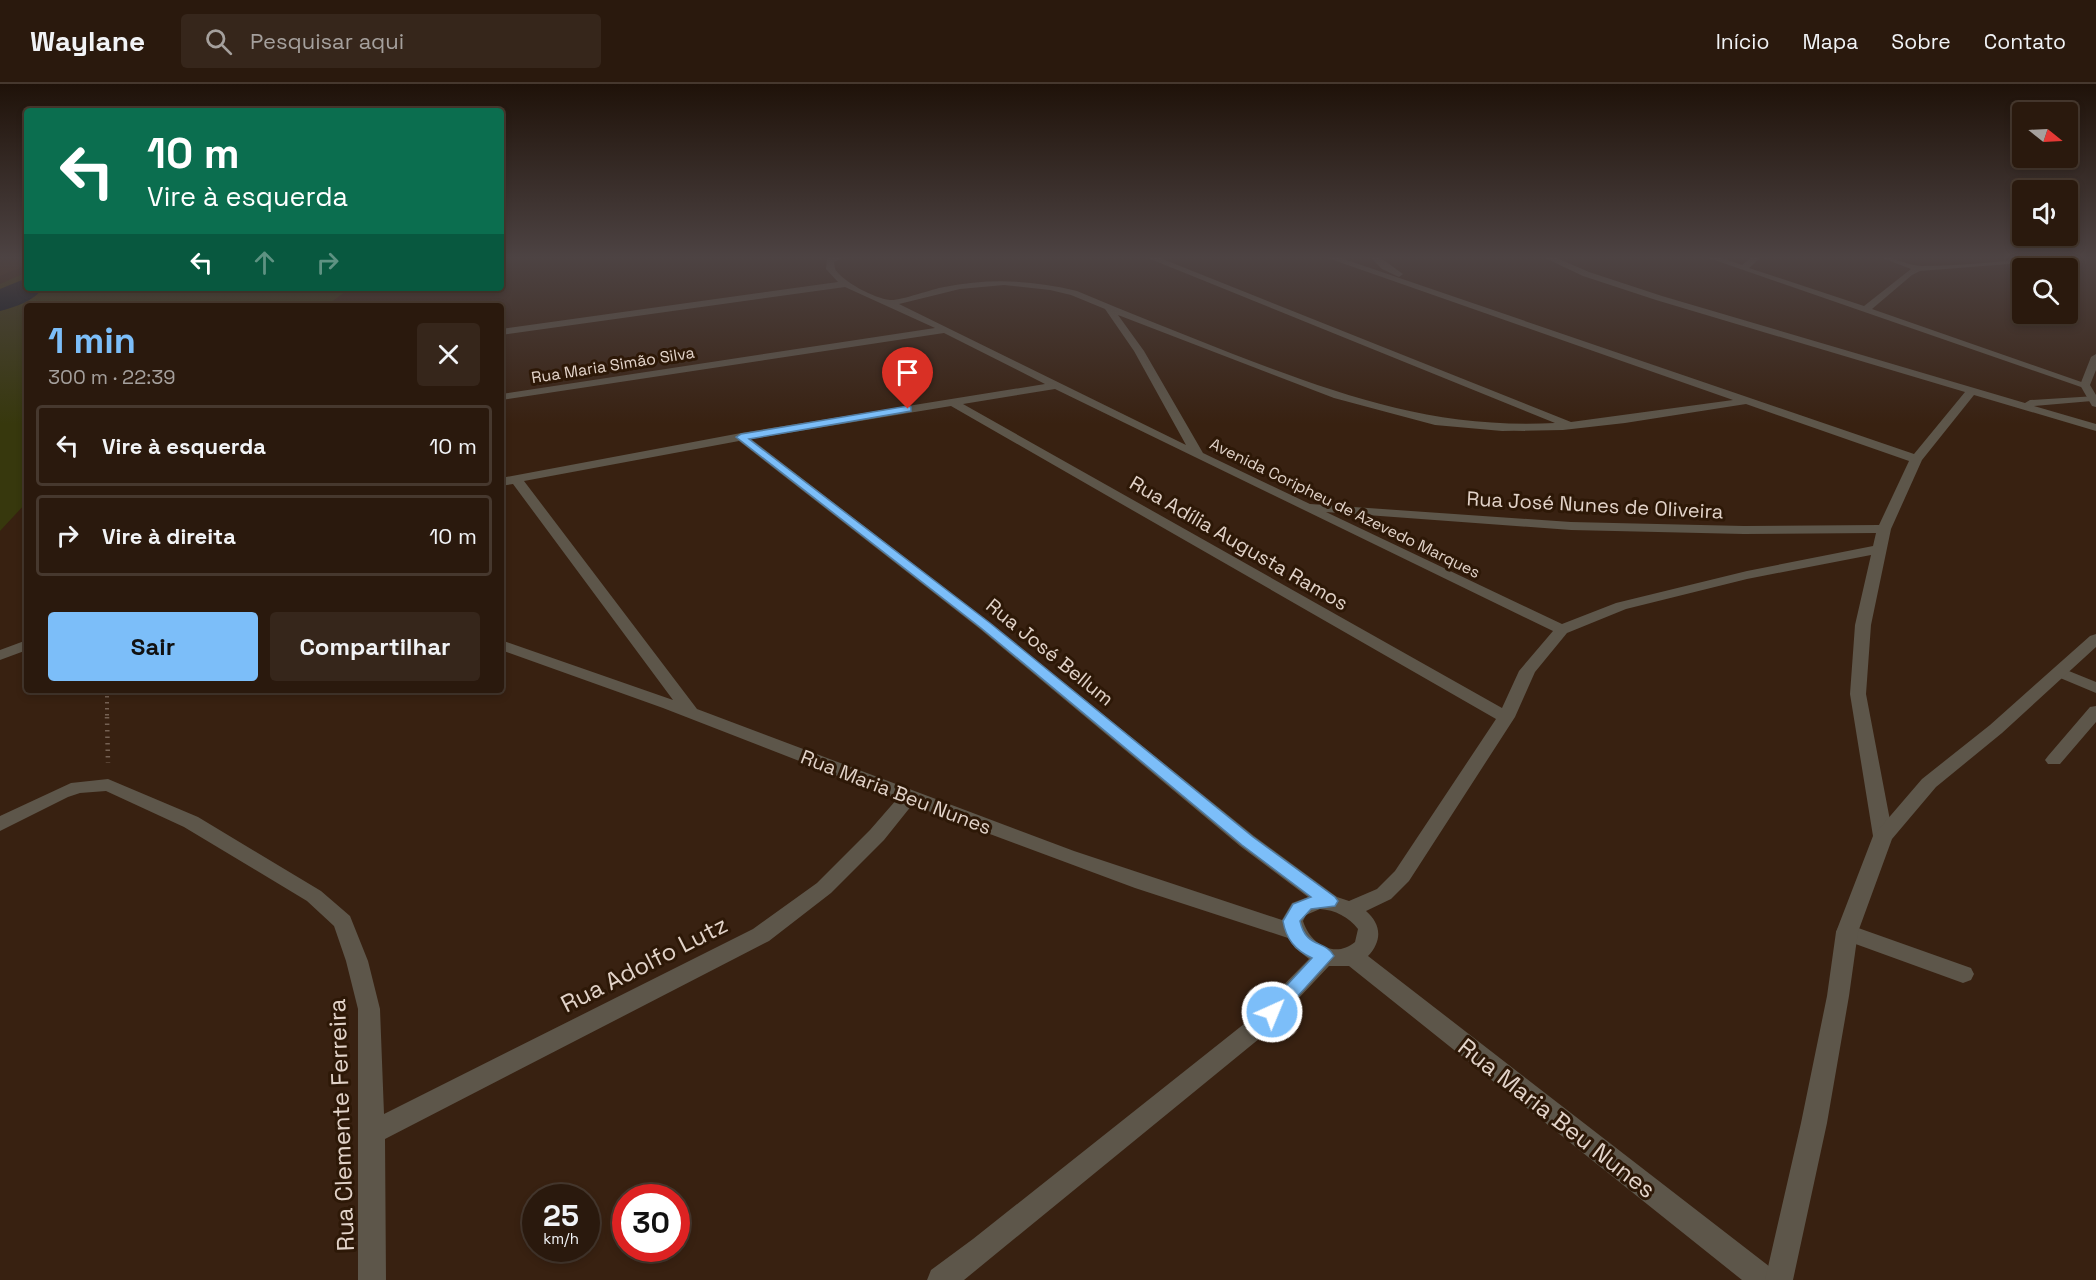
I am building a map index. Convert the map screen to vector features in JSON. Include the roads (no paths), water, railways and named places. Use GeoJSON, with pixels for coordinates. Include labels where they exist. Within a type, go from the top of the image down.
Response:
{"type":"FeatureCollection","features":[{"type":"Feature","properties":{"kind":"street"},"geometry":{"type":"LineString","coordinates":[[504,332],[646,312]]}},
{"type":"Feature","properties":{"kind":"street","name":"Avenida Coripheu de Azevedo Marques"},"geometry":{"type":"LineString","coordinates":[[908,312],[1198,456],[1562,630]]}},
{"type":"Feature","properties":{"kind":"street"},"geometry":{"type":"LineString","coordinates":[[1111,312],[1139,351],[1198,456]]}},
{"type":"Feature","properties":{"kind":"street"},"geometry":{"type":"LineString","coordinates":[[1120,312],[1329,395],[1392,414],[1429,421],[1502,428],[1572,427],[1746,401]]}},
{"type":"Feature","properties":{"kind":"street"},"geometry":{"type":"LineString","coordinates":[[1286,312],[1572,427]]}},
{"type":"Feature","properties":{"kind":"street"},"geometry":{"type":"LineString","coordinates":[[1488,312],[1916,459]]}},
{"type":"Feature","properties":{"kind":"street"},"geometry":{"type":"LineString","coordinates":[[1707,312],[1972,392],[2096,426]]}},
{"type":"Feature","properties":{"kind":"street"},"geometry":{"type":"LineString","coordinates":[[1870,312],[2085,385],[2094,401],[2015,403]]}},
{"type":"Feature","properties":{"kind":"street","name":"Rua Maria Simão Silva"},"geometry":{"type":"LineString","coordinates":[[504,397],[944,330]]}},
{"type":"Feature","properties":{"kind":"street"},"geometry":{"type":"LineString","coordinates":[[2085,385],[2096,357]]}},
{"type":"Feature","properties":{"kind":"street"},"geometry":{"type":"LineString","coordinates":[[691,712],[509,481],[741,437],[1057,385]]}},
{"type":"Feature","properties":{"kind":"street"},"geometry":{"type":"LineString","coordinates":[[1883,836],[1858,694],[1863,625],[1884,529],[1916,459],[1972,392]]}},
{"type":"Feature","properties":{"kind":"street","name":"Rua Adília Augusta Ramos"},"geometry":{"type":"LineString","coordinates":[[952,402],[1506,717]]}},
{"type":"Feature","properties":{"kind":"street","name":"Rua José Bellum"},"geometry":{"type":"LineString","coordinates":[[741,437],[985,626],[1247,841],[1329,901]]}},
{"type":"Feature","properties":{"kind":"street","name":"Rua José Nunes de Oliveira"},"geometry":{"type":"LineString","coordinates":[[1305,506],[1593,526],[1744,531],[1884,529]]}},
{"type":"Feature","properties":{"kind":"street"},"geometry":{"type":"LineString","coordinates":[[1351,909],[1384,894],[1402,876],[1506,717],[1527,672],[1562,630],[1621,606],[1747,575],[1881,549]]}},
{"type":"Feature","properties":{"kind":"street"},"geometry":{"type":"LineString","coordinates":[[1779,1280],[1814,1123],[1838,996],[1846,932],[1883,836],[1929,783],[1996,729],[2096,639]]}},
{"type":"Feature","properties":{"kind":"street"},"geometry":{"type":"LineString","coordinates":[[0,655],[24,646]]}},
{"type":"Feature","properties":{"kind":"street","name":"Rua Maria Beu Nunes"},"geometry":{"type":"LineString","coordinates":[[504,646],[691,712],[908,798],[1211,907],[1294,932]]}},
{"type":"Feature","properties":{"kind":"street"},"geometry":{"type":"LineString","coordinates":[[2059,672],[2096,688]]}},
{"type":"Feature","properties":{"kind":"street"},"geometry":{"type":"LineString","coordinates":[[2054,760],[2096,711]]}},
{"type":"Feature","properties":{"kind":"street","name":"Rua Clemente Ferreira"},"geometry":{"type":"LineString","coordinates":[[0,824],[61,793],[78,788],[108,785],[191,822],[314,896],[343,922],[357,961],[369,1009],[372,1280]]}},
{"type":"Feature","properties":{"kind":"street","name":"Rua Adolfo Lutz"},"geometry":{"type":"LineString","coordinates":[[372,1133],[761,934],[825,888],[878,835],[908,798]]}},
{"type":"Feature","properties":{"kind":"street"},"geometry":{"type":"LineString","coordinates":[[1329,901],[1351,909],[1362,919],[1368,934],[1364,947],[1351,956],[1325,956],[1307,948],[1294,932],[1292,921],[1299,909],[1308,903],[1329,901]]}},
{"type":"Feature","properties":{"kind":"street"},"geometry":{"type":"LineString","coordinates":[[1846,932],[1963,974]]}},
{"type":"Feature","properties":{"kind":"street"},"geometry":{"type":"LineString","coordinates":[[941,1280],[983,1250],[1257,1027],[1325,956]]}},
{"type":"Feature","properties":{"kind":"street","name":"Rua Maria Beu Nunes"},"geometry":{"type":"LineString","coordinates":[[1351,956],[1764,1280]]}}]}
